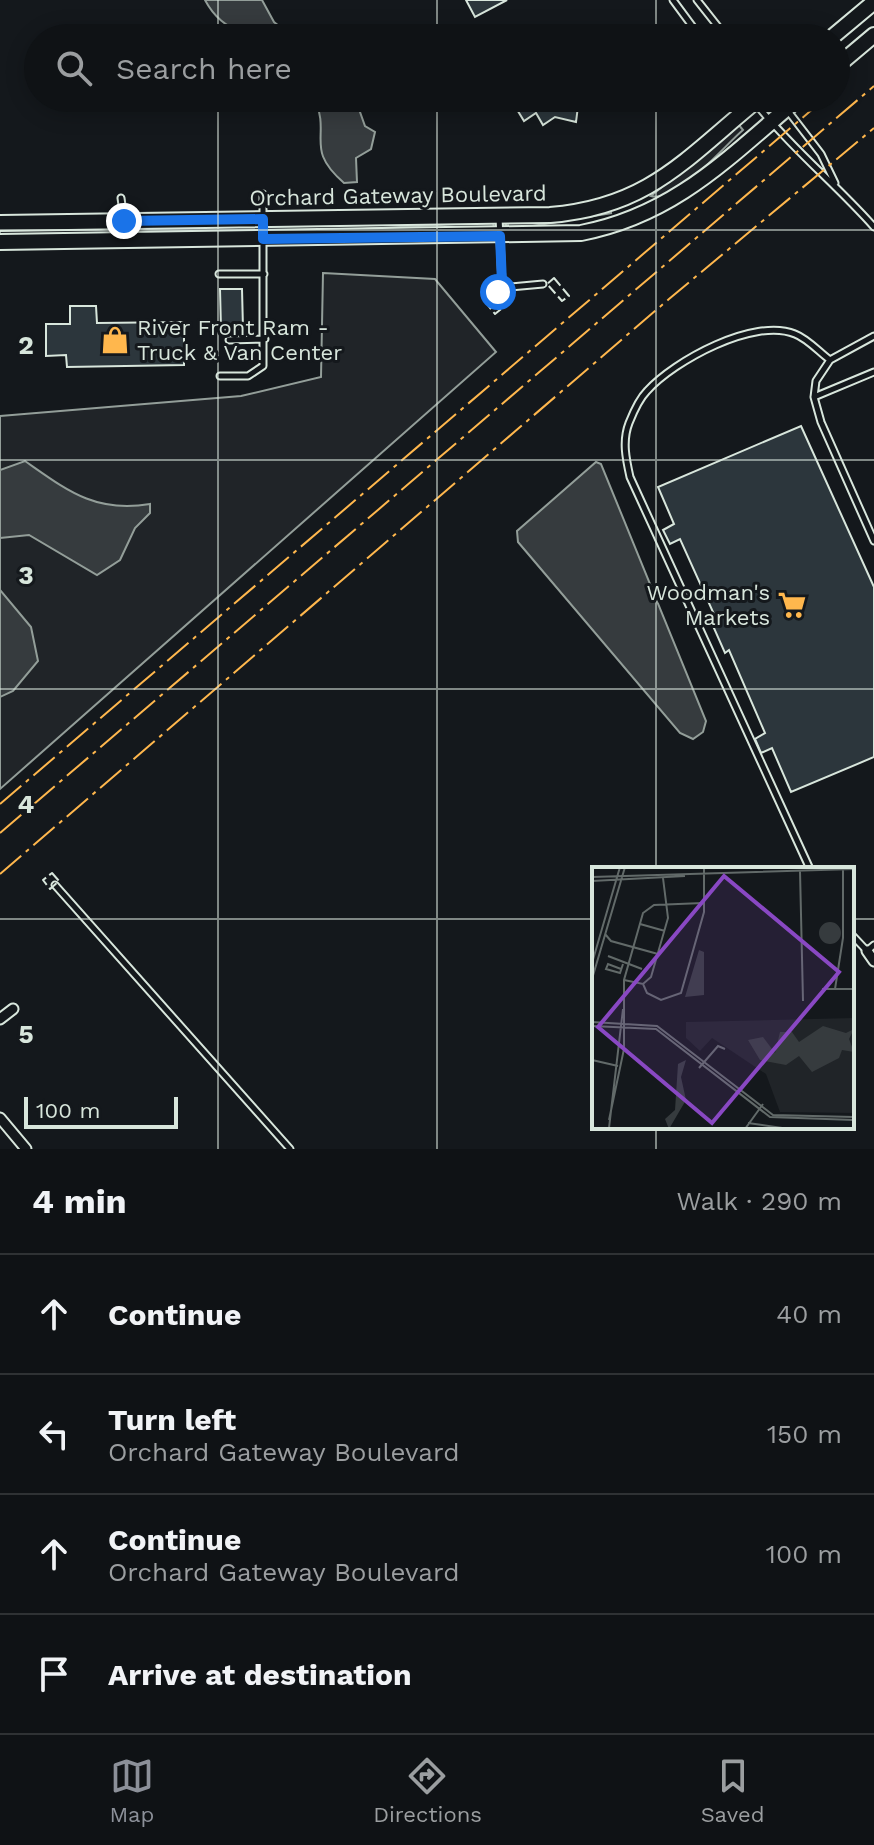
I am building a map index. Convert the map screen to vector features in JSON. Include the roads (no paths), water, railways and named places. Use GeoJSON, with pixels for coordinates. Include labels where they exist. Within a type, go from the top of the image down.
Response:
{"type":"FeatureCollection","features":[{"type":"Feature","properties":{"kind":"street"},"geometry":{"type":"LineString","coordinates":[[848,24],[874,2]]}},
{"type":"Feature","properties":{"kind":"street"},"geometry":{"type":"LineString","coordinates":[[850,55],[874,35]]}},
{"type":"Feature","properties":{"kind":"street","name":"Orchard Gateway Boulevard"},"geometry":{"type":"LineString","coordinates":[[0,223],[575,213],[631,198],[676,169],[740,112]]}},
{"type":"Feature","properties":{"kind":"street","name":"Orchard Gateway Boulevard"},"geometry":{"type":"LineString","coordinates":[[0,242],[581,233],[639,218],[697,184],[770,122],[777,112]]}},
{"type":"Feature","properties":{"kind":"street"},"geometry":{"type":"LineString","coordinates":[[870,948],[874,961]]}},
{"type":"Feature","properties":{"kind":"street"},"geometry":{"type":"LineString","coordinates":[[0,1019],[13,1009]]}},
{"type":"Feature","properties":{"kind":"street"},"geometry":{"type":"LineString","coordinates":[[0,1118],[26,1149]]}},
{"type":"Feature","properties":{"kind":"lane"},"geometry":{"type":"LineString","coordinates":[[673,0],[691,24]]}},
{"type":"Feature","properties":{"kind":"lane"},"geometry":{"type":"LineString","coordinates":[[697,0],[716,24]]}},
{"type":"Feature","properties":{"kind":"lane"},"geometry":{"type":"LineString","coordinates":[[763,112],[802,159],[835,184],[874,227]]}},
{"type":"Feature","properties":{"kind":"lane"},"geometry":{"type":"LineString","coordinates":[[790,112],[821,154],[835,184]]}},
{"type":"Feature","properties":{"kind":"lane"},"geometry":{"type":"LineString","coordinates":[[220,376],[256,373],[263,366],[263,194]]}},
{"type":"Feature","properties":{"kind":"lane"},"geometry":{"type":"LineString","coordinates":[[121,198],[124,221]]}},
{"type":"Feature","properties":{"kind":"lane"},"geometry":{"type":"LineString","coordinates":[[499,216],[499,290],[543,284]]}},
{"type":"Feature","properties":{"kind":"lane"},"geometry":{"type":"LineString","coordinates":[[219,274],[264,274]]}},
{"type":"Feature","properties":{"kind":"lane"},"geometry":{"type":"LineString","coordinates":[[809,867],[630,477],[625,449],[629,424],[646,392],[692,356],[726,341],[771,332],[795,334],[830,360]]}},
{"type":"Feature","properties":{"kind":"lane"},"geometry":{"type":"LineString","coordinates":[[874,336],[830,360],[816,381],[814,397],[821,422],[874,541]]}},
{"type":"Feature","properties":{"kind":"lane"},"geometry":{"type":"LineString","coordinates":[[229,340],[265,339]]}},
{"type":"Feature","properties":{"kind":"lane"},"geometry":{"type":"LineString","coordinates":[[814,397],[874,372]]}},
{"type":"Feature","properties":{"kind":"lane"},"geometry":{"type":"LineString","coordinates":[[55,885],[290,1149]]}},
{"type":"Feature","properties":{"kind":"place","name":"River Front Ram - Truck & Van Center"},"geometry":{"type":"Point","coordinates":[115,340]}},
{"type":"Feature","properties":{"kind":"place","name":"Woodman's Markets"},"geometry":{"type":"Point","coordinates":[792,605]}}]}
